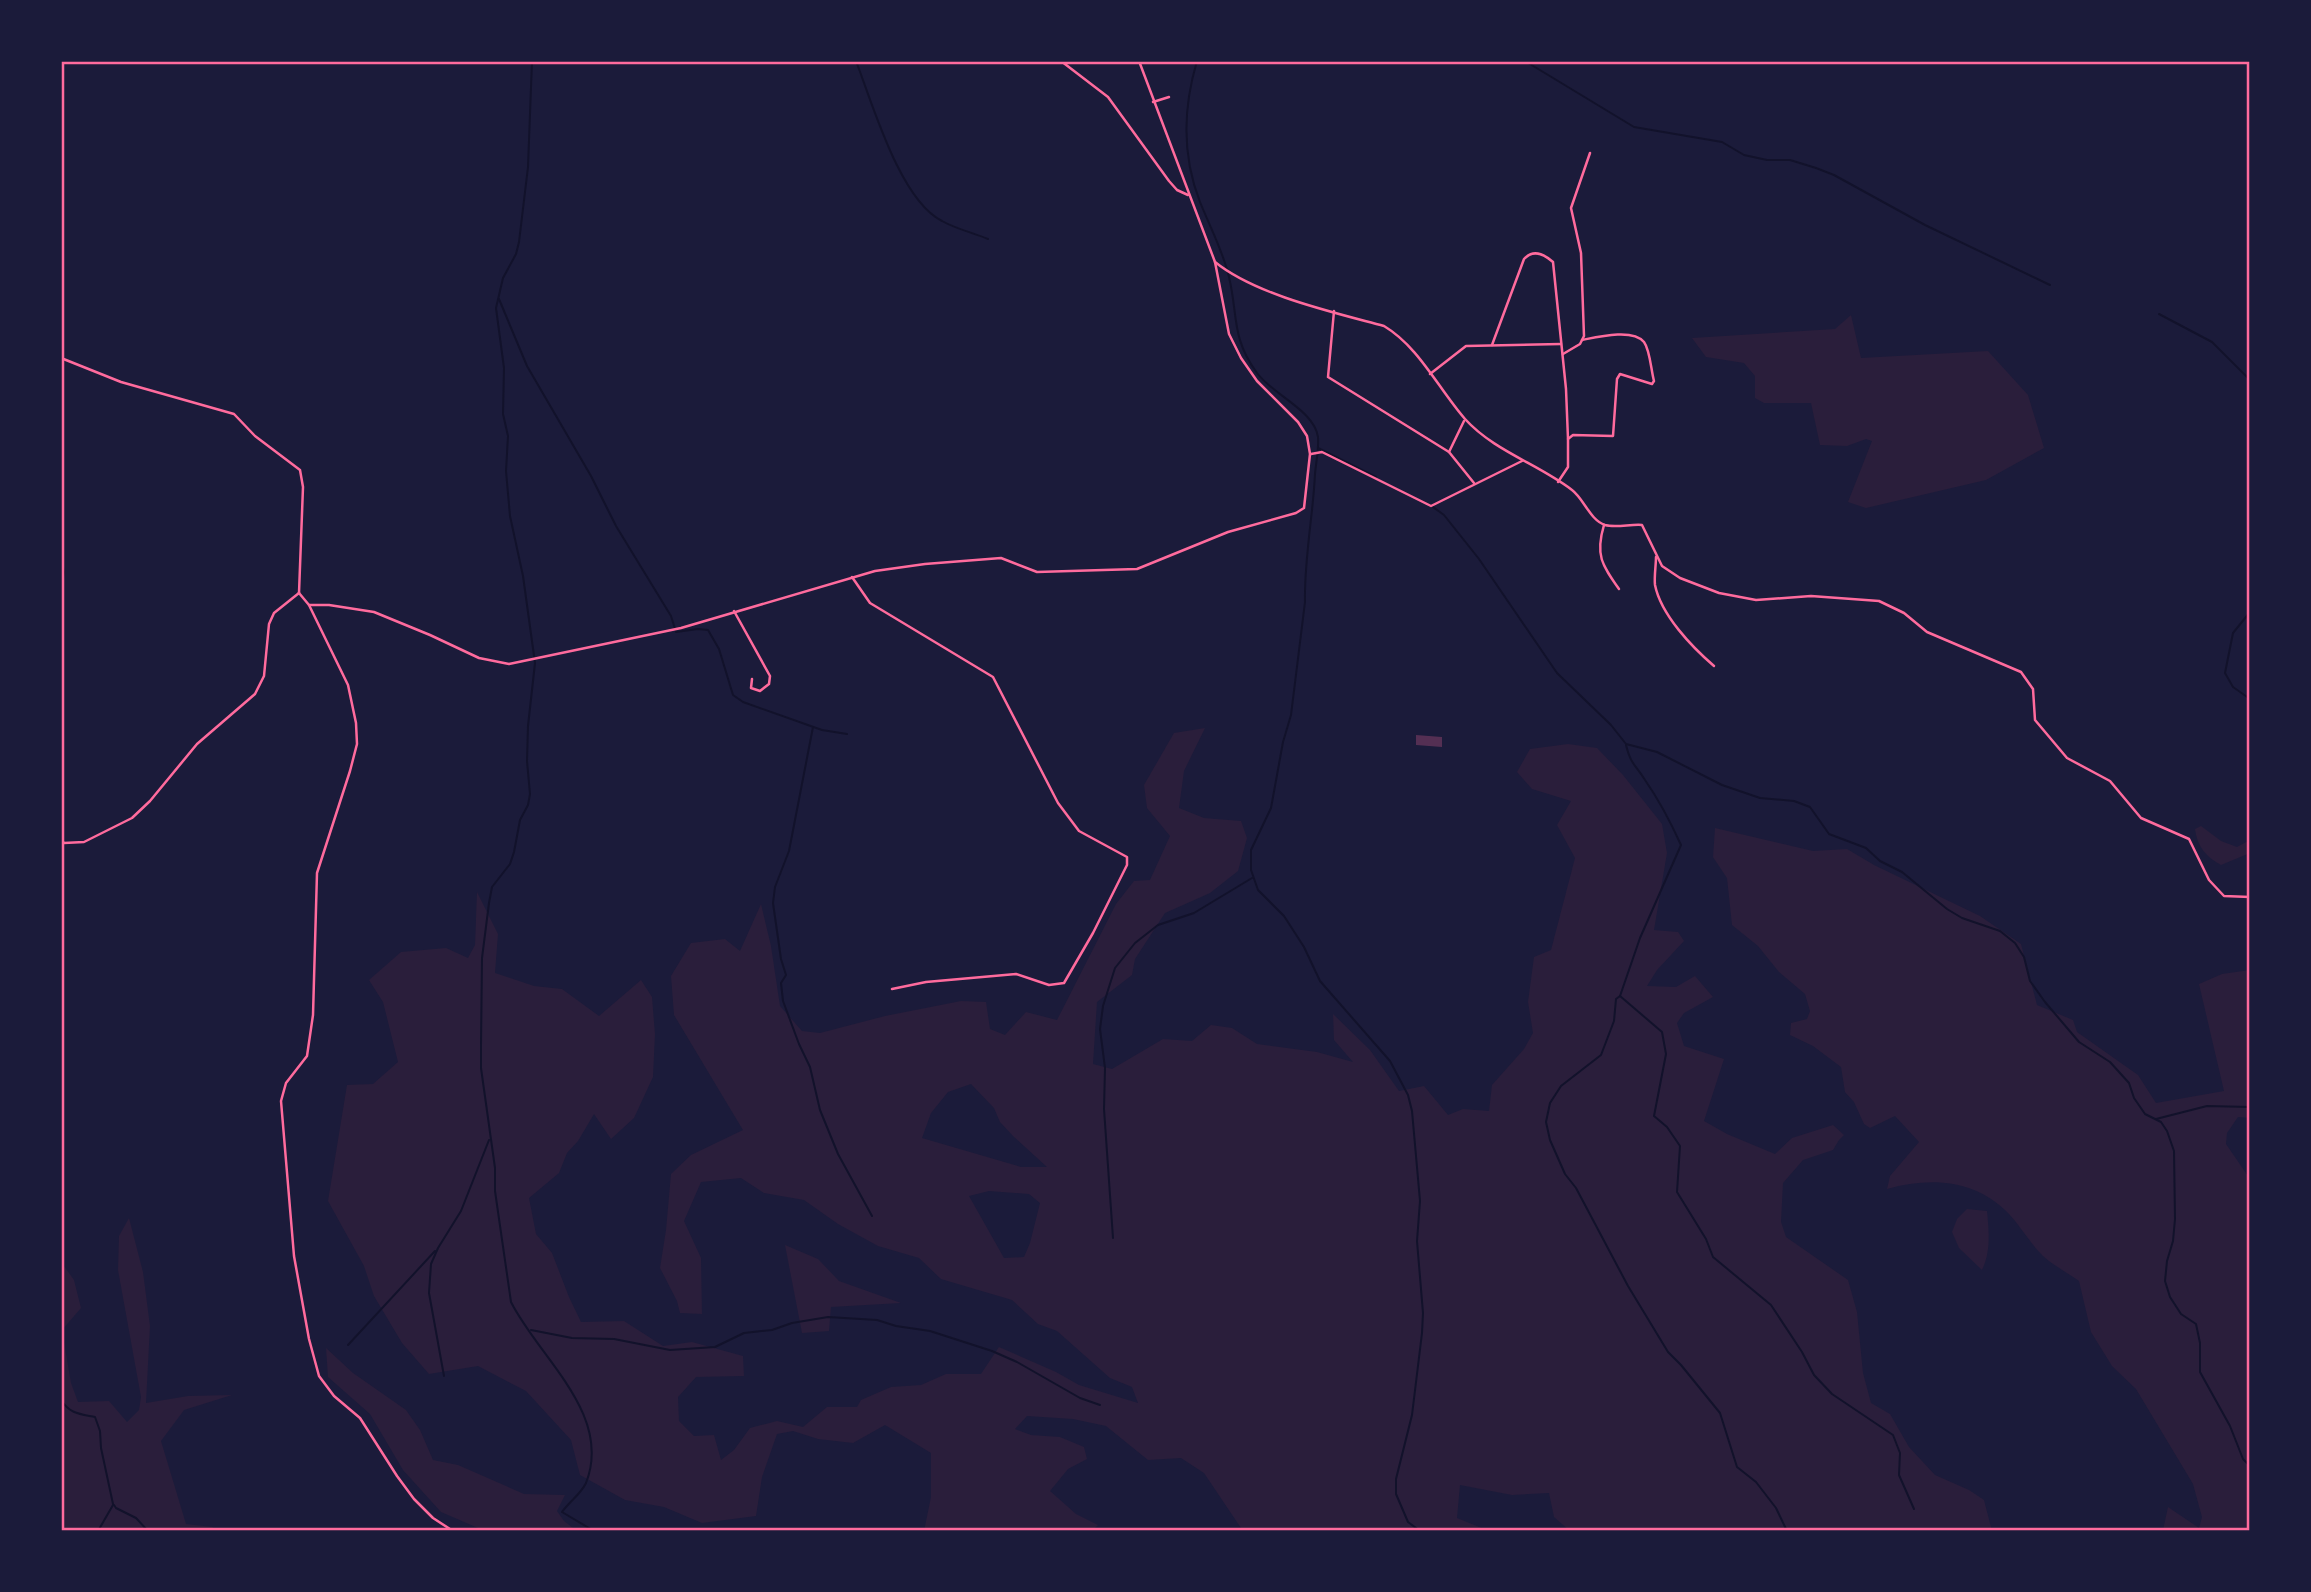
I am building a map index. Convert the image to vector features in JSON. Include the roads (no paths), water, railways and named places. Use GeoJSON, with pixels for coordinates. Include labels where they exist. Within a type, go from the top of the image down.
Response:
{"type":"FeatureCollection","features":[{"type":"Feature","properties":{"kind":"street"},"geometry":{"type":"LineString","coordinates":[[1061,61],[1108,96],[1169,181],[1177,190],[1188,195]]}},
{"type":"Feature","properties":{"kind":"street"},"geometry":{"type":"LineString","coordinates":[[309,605],[329,605],[374,612],[479,658],[509,664],[681,628],[875,571],[1001,558],[1037,572],[1137,569],[1228,532],[1296,513],[1304,508],[1310,454],[1307,436],[1298,422],[1257,381],[1229,334],[1215,262],[1139,61]]}},
{"type":"Feature","properties":{"kind":"street"},"geometry":{"type":"LineString","coordinates":[[1153,102],[1169,97]]}},
{"type":"Feature","properties":{"kind":"street"},"geometry":{"type":"LineString","coordinates":[[1563,354],[1580,344],[1584,336],[1581,253],[1571,208],[1590,153]]}},
{"type":"Feature","properties":{"kind":"street"},"geometry":{"type":"LineString","coordinates":[[1492,345],[1524,258],[1535,252],[1553,262],[1563,354],[1568,439],[1568,467],[1558,482]]}},
{"type":"Feature","properties":{"kind":"street"},"geometry":{"type":"LineString","coordinates":[[1215,262],[1261,289],[1384,326],[1400,336],[1465,419],[1481,433],[1573,491],[1604,525],[1642,525],[1662,566],[1681,578],[1719,593],[1756,600],[1811,596],[1879,601],[1904,613],[1927,632],[2021,672],[2033,689],[2035,720],[2067,758],[2110,781],[2141,818],[2189,839],[2209,880],[2224,896],[2250,897]]}},
{"type":"Feature","properties":{"kind":"street"},"geometry":{"type":"LineString","coordinates":[[1334,311],[1328,377],[1449,452],[1474,484]]}},
{"type":"Feature","properties":{"kind":"street"},"geometry":{"type":"LineString","coordinates":[[1568,439],[1573,435],[1612,436],[1617,379],[1620,374],[1652,384],[1654,380],[1645,343],[1636,336],[1608,334],[1582,340]]}},
{"type":"Feature","properties":{"kind":"street"},"geometry":{"type":"LineString","coordinates":[[1430,374],[1466,346],[1560,344]]}},
{"type":"Feature","properties":{"kind":"street"},"geometry":{"type":"LineString","coordinates":[[61,358],[121,382],[234,414],[255,436],[300,470],[303,487],[299,593],[309,605],[348,685],[357,744],[317,873],[313,1015],[307,1056],[286,1083],[281,1101],[294,1256],[309,1339],[319,1376],[334,1396],[360,1418],[414,1499],[433,1518],[453,1531]]}},
{"type":"Feature","properties":{"kind":"street"},"geometry":{"type":"LineString","coordinates":[[1449,452],[1465,419]]}},
{"type":"Feature","properties":{"kind":"street"},"geometry":{"type":"LineString","coordinates":[[1310,454],[1322,452],[1431,506],[1522,461]]}},
{"type":"Feature","properties":{"kind":"street"},"geometry":{"type":"LineString","coordinates":[[1604,525],[1598,544],[1603,565],[1619,589]]}},
{"type":"Feature","properties":{"kind":"street"},"geometry":{"type":"LineString","coordinates":[[1656,557],[1655,585],[1668,614],[1688,643],[1714,666]]}},
{"type":"Feature","properties":{"kind":"street"},"geometry":{"type":"LineString","coordinates":[[852,577],[870,603],[993,677],[1058,803],[1079,831],[1126,857],[1127,865],[1064,983],[1049,985],[1016,974],[926,982],[892,989]]}},
{"type":"Feature","properties":{"kind":"street"},"geometry":{"type":"LineString","coordinates":[[61,840],[65,844],[84,842],[132,818],[150,801],[197,744],[255,694],[264,676],[270,624],[274,613],[299,593]]}},
{"type":"Feature","properties":{"kind":"street"},"geometry":{"type":"LineString","coordinates":[[734,611],[770,676],[769,684],[760,691],[751,688],[752,679]]}},
{"type":"Feature","properties":{"kind":"waterway"},"geometry":{"type":"LineString","coordinates":[[532,61],[528,167],[519,242],[516,254],[503,278],[496,308],[504,368],[503,414],[508,436],[506,471],[510,516],[523,576],[535,663],[528,726],[530,794],[520,820],[510,864],[492,887],[489,903],[482,958],[481,1068],[511,1302],[569,1388],[582,1410],[590,1433],[592,1458],[586,1483],[562,1512],[594,1531]]}},
{"type":"Feature","properties":{"kind":"waterway"},"geometry":{"type":"LineString","coordinates":[[856,61],[890,150],[913,193],[927,210],[942,221],[988,239]]}},
{"type":"Feature","properties":{"kind":"waterway"},"geometry":{"type":"LineString","coordinates":[[1197,61],[1189,96],[1187,150],[1194,185],[1226,267],[1239,337],[1257,373],[1309,419],[1318,437],[1305,602],[1291,715],[1283,742],[1271,808],[1251,850],[1251,870],[1258,890],[1284,916],[1304,947],[1320,981],[1390,1061],[1408,1095],[1412,1111],[1420,1201],[1417,1241],[1423,1313],[1412,1415],[1396,1479],[1396,1494],[1408,1522],[1420,1531]]}},
{"type":"Feature","properties":{"kind":"waterway"},"geometry":{"type":"LineString","coordinates":[[1525,61],[1634,127],[1722,142],[1744,155],[1767,160],[1790,160],[1816,168],[1834,175],[1925,225],[2050,285]]}},
{"type":"Feature","properties":{"kind":"waterway"},"geometry":{"type":"LineString","coordinates":[[499,299],[527,366],[591,476],[616,526],[671,616],[676,632],[708,630],[719,649],[733,695],[743,702],[822,730],[847,734]]}},
{"type":"Feature","properties":{"kind":"waterway"},"geometry":{"type":"LineString","coordinates":[[2159,314],[2212,342],[2250,380]]}},
{"type":"Feature","properties":{"kind":"waterway"},"geometry":{"type":"LineString","coordinates":[[1318,448],[1376,477]]}},
{"type":"Feature","properties":{"kind":"waterway"},"geometry":{"type":"LineString","coordinates":[[1433,507],[1444,515],[1479,559],[1557,673],[1611,725],[1626,744],[1657,752],[1722,785],[1760,798],[1794,801],[1810,807],[1829,834],[1866,848],[1880,861],[1902,872],[1947,909],[1962,918],[2000,931],[2015,943],[2024,957],[2030,981],[2045,1002],[2079,1042],[2110,1062],[2129,1083],[2134,1098],[2145,1114],[2161,1122],[2167,1131],[2174,1151],[2175,1219],[2165,1281],[2170,1297],[2181,1314],[2196,1324],[2200,1343],[2200,1372],[2230,1426],[2243,1459],[2250,1466]]}},
{"type":"Feature","properties":{"kind":"waterway"},"geometry":{"type":"LineString","coordinates":[[61,559],[64,572],[61,589]]}},
{"type":"Feature","properties":{"kind":"waterway"},"geometry":{"type":"LineString","coordinates":[[2250,612],[2233,633],[2225,673],[2233,687],[2250,699]]}},
{"type":"Feature","properties":{"kind":"waterway"},"geometry":{"type":"LineString","coordinates":[[813,727],[789,851],[775,887],[773,903],[786,975],[781,983],[783,1001],[810,1067],[820,1110],[838,1154],[872,1216]]}},
{"type":"Feature","properties":{"kind":"waterway"},"geometry":{"type":"LineString","coordinates":[[1626,745],[1632,761],[1660,804],[1681,845],[1640,938],[1620,996],[1616,999],[1614,1021],[1601,1055],[1561,1086],[1550,1103],[1546,1122],[1550,1140],[1565,1174],[1576,1188],[1628,1286],[1668,1352],[1720,1413],[1737,1467],[1756,1482],[1776,1508],[1787,1531]]}},
{"type":"Feature","properties":{"kind":"waterway"},"geometry":{"type":"LineString","coordinates":[[1113,1238],[1104,1109],[1105,1068],[1100,1029],[1103,1006],[1115,968],[1135,943],[1158,925],[1194,913],[1252,878]]}},
{"type":"Feature","properties":{"kind":"waterway"},"geometry":{"type":"LineString","coordinates":[[1620,996],[1662,1032],[1666,1054],[1654,1116],[1667,1127],[1680,1146],[1677,1192],[1706,1239],[1713,1257],[1771,1305],[1814,1375],[1832,1394],[1893,1435],[1900,1453],[1899,1475],[1914,1509]]}},
{"type":"Feature","properties":{"kind":"waterway"},"geometry":{"type":"LineString","coordinates":[[2156,1119],[2207,1106],[2250,1107]]}},
{"type":"Feature","properties":{"kind":"waterway"},"geometry":{"type":"LineString","coordinates":[[444,1376],[429,1293],[431,1264],[461,1211],[489,1140]]}},
{"type":"Feature","properties":{"kind":"waterway"},"geometry":{"type":"LineString","coordinates":[[348,1345],[435,1251]]}},
{"type":"Feature","properties":{"kind":"waterway"},"geometry":{"type":"LineString","coordinates":[[531,1330],[572,1338],[614,1339],[670,1350],[715,1347],[744,1333],[772,1330],[792,1323],[828,1317],[877,1320],[930,1331],[992,1351],[1080,1398],[1100,1405]]}},
{"type":"Feature","properties":{"kind":"waterway"},"geometry":{"type":"LineString","coordinates":[[61,1400],[72,1411],[95,1417],[113,1504]]}},
{"type":"Feature","properties":{"kind":"waterway"},"geometry":{"type":"LineString","coordinates":[[98,1531],[113,1505]]}},
{"type":"Feature","properties":{"kind":"waterway"},"geometry":{"type":"LineString","coordinates":[[114,1505],[136,1518],[148,1531]]}}]}
